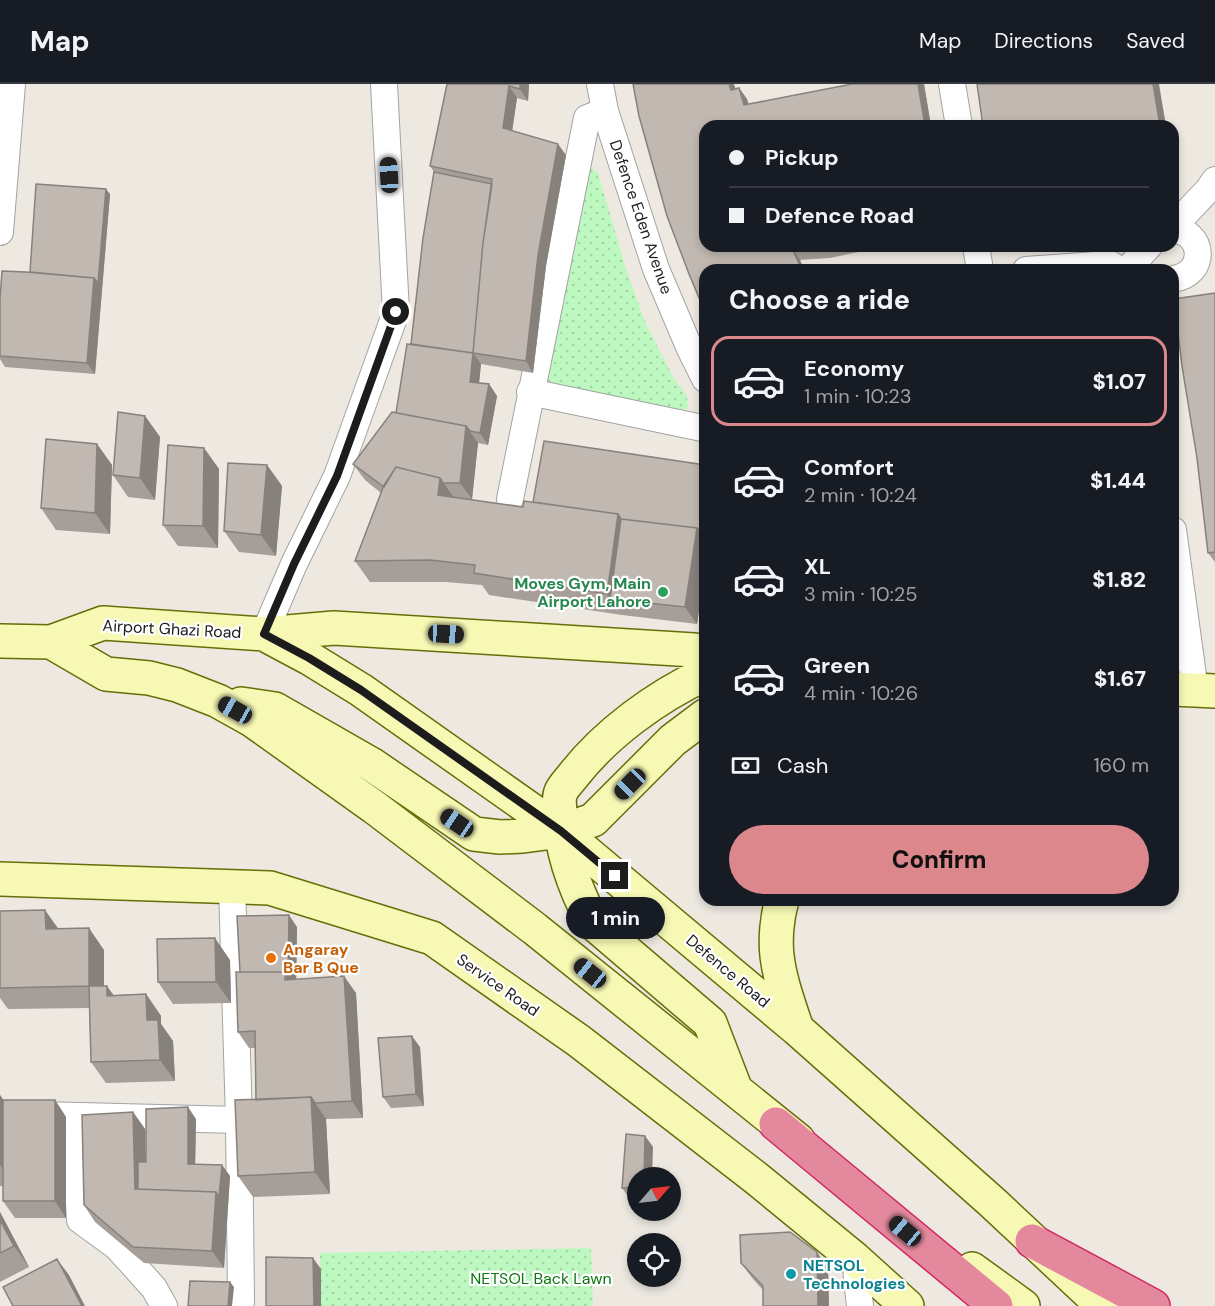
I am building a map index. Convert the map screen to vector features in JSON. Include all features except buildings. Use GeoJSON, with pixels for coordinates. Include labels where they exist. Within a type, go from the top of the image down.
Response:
{"type":"FeatureCollection","features":[{"type":"Feature","properties":{"kind":"highway"},"geometry":{"type":"LineString","coordinates":[[776,1124],[996,1306]]}},
{"type":"Feature","properties":{"kind":"highway"},"geometry":{"type":"LineString","coordinates":[[1032,1241],[1154,1306]]}},
{"type":"Feature","properties":{"kind":"main road","name":"Airport Ghazi Road"},"geometry":{"type":"LineString","coordinates":[[0,641],[51,642],[103,623],[264,634],[334,627],[699,652]]}},
{"type":"Feature","properties":{"kind":"main road","name":"Defence Road"},"geometry":{"type":"LineString","coordinates":[[264,634],[361,690],[561,831],[797,1029],[993,1203],[1103,1306]]}},
{"type":"Feature","properties":{"kind":"main road"},"geometry":{"type":"LineString","coordinates":[[51,642],[106,674],[148,678],[177,685],[218,701],[252,720],[374,807],[535,929],[776,1124],[1023,1306]]}},
{"type":"Feature","properties":{"kind":"main road"},"geometry":{"type":"LineString","coordinates":[[699,677],[670,693],[627,723],[586,759],[561,792],[561,831],[565,854],[574,882],[593,923],[710,1023],[736,1090]]}},
{"type":"Feature","properties":{"kind":"main road"},"geometry":{"type":"LineString","coordinates":[[218,701],[275,709],[371,764],[474,834],[500,837],[561,831],[593,820],[673,740],[699,720]]}},
{"type":"Feature","properties":{"kind":"main road","name":"Service Road"},"geometry":{"type":"LineString","coordinates":[[0,879],[270,888],[432,938],[579,1041],[756,1178],[855,1259],[907,1306]]}},
{"type":"Feature","properties":{"kind":"main road"},"geometry":{"type":"LineString","coordinates":[[780,906],[777,955],[797,1029]]}},
{"type":"Feature","properties":{"kind":"street"},"geometry":{"type":"LineString","coordinates":[[0,232],[12,84]]}},
{"type":"Feature","properties":{"kind":"street"},"geometry":{"type":"LineString","coordinates":[[264,634],[294,564],[337,476],[396,312],[384,84]]}},
{"type":"Feature","properties":{"kind":"street","name":"Defence Eden Avenue"},"geometry":{"type":"LineString","coordinates":[[600,84],[605,111],[656,269],[699,367]]}},
{"type":"Feature","properties":{"kind":"street"},"geometry":{"type":"LineString","coordinates":[[952,84],[957,120]]}},
{"type":"Feature","properties":{"kind":"street"},"geometry":{"type":"LineString","coordinates":[[510,499],[587,117],[605,111]]}},
{"type":"Feature","properties":{"kind":"street"},"geometry":{"type":"LineString","coordinates":[[1179,222],[1215,180]]}},
{"type":"Feature","properties":{"kind":"street"},"geometry":{"type":"LineString","coordinates":[[1179,230],[1192,239],[1198,254],[1181,277]]}},
{"type":"Feature","properties":{"kind":"street"},"geometry":{"type":"LineString","coordinates":[[1181,277],[1215,244]]}},
{"type":"Feature","properties":{"kind":"street"},"geometry":{"type":"LineString","coordinates":[[1133,264],[1144,252]]}},
{"type":"Feature","properties":{"kind":"street"},"geometry":{"type":"LineString","coordinates":[[530,392],[699,427]]}},
{"type":"Feature","properties":{"kind":"street"},"geometry":{"type":"LineString","coordinates":[[1179,576],[1194,690]]}},
{"type":"Feature","properties":{"kind":"street"},"geometry":{"type":"LineString","coordinates":[[232,886],[239,1120],[241,1302]]}},
{"type":"Feature","properties":{"kind":"street"},"geometry":{"type":"LineString","coordinates":[[0,1114],[239,1120]]}},
{"type":"Feature","properties":{"kind":"street"},"geometry":{"type":"LineString","coordinates":[[74,1116],[80,1220],[117,1247],[154,1288],[164,1306]]}},
{"type":"Feature","properties":{"kind":"street"},"geometry":{"type":"LineString","coordinates":[[855,1259],[860,1306]]}},
{"type":"Feature","properties":{"kind":"green space"},"geometry":{"type":"Polygon","coordinates":[[[591,168],[598,173],[626,269],[645,322],[673,377],[687,396],[688,408],[677,412],[547,384],[579,172],[591,168]]]}},
{"type":"Feature","properties":{"kind":"green space","name":"NETSOL Back Lawn"},"geometry":{"type":"Polygon","coordinates":[[[591,1248],[593,1306],[321,1306],[320,1253],[591,1248]]]}},
{"type":"Feature","properties":{"kind":"place","name":"Moves Gym, Main Airport Lahore"},"geometry":{"type":"Point","coordinates":[663,592]}},
{"type":"Feature","properties":{"kind":"place","name":"Angaray Bar B Que"},"geometry":{"type":"Point","coordinates":[271,958]}},
{"type":"Feature","properties":{"kind":"place","name":"NETSOL Technologies"},"geometry":{"type":"Point","coordinates":[791,1274]}},
{"type":"Feature","properties":{"kind":"route"},"geometry":{"type":"LineString","coordinates":[[396,312],[337,476],[294,564],[264,634],[361,690],[561,831],[615,876]]}}]}
